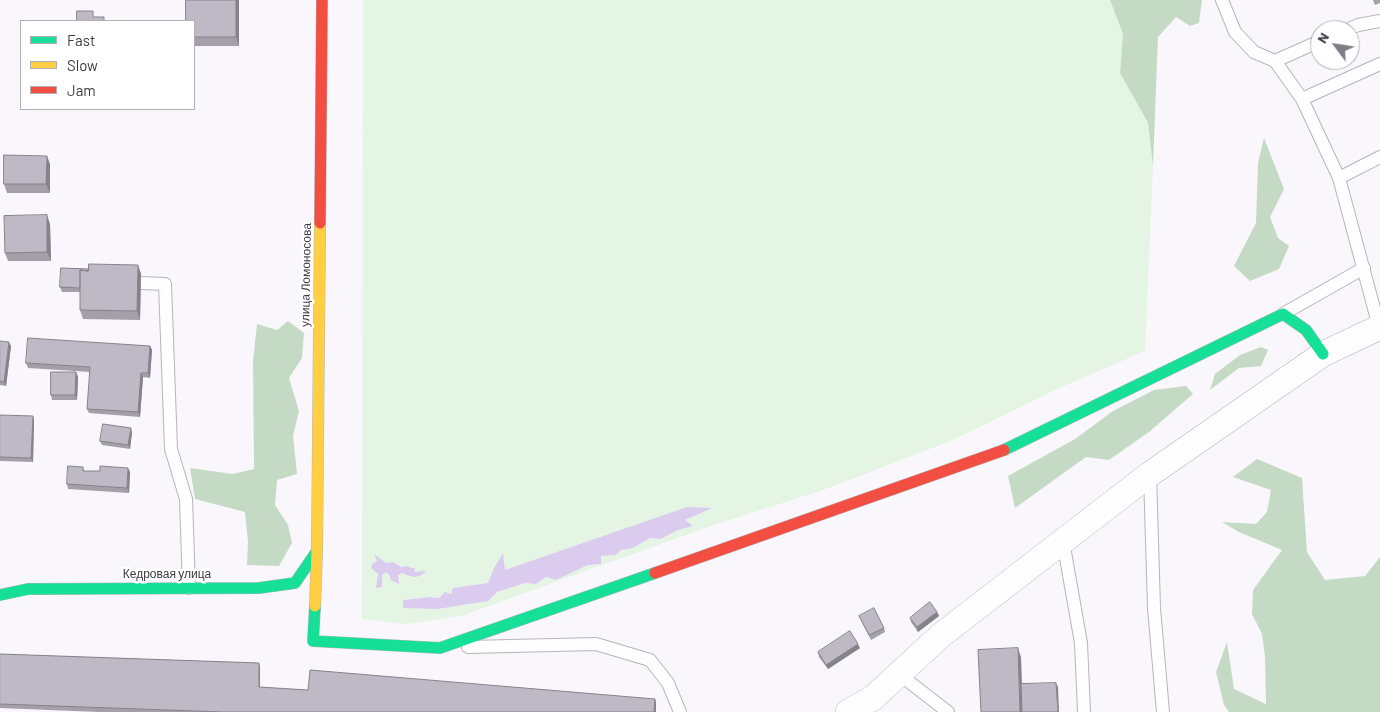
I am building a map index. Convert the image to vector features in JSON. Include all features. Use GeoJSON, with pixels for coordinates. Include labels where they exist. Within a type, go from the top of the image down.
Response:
{"type":"FeatureCollection","features":[{"type":"Feature","properties":{"kind":"street","name":"улица Ломоносова"},"geometry":{"type":"LineString","coordinates":[[322,0],[317,551],[313,641],[440,648]]}},
{"type":"Feature","properties":{"kind":"street"},"geometry":{"type":"LineString","coordinates":[[440,648],[999,452],[1283,314],[1306,330],[1323,354]]}},
{"type":"Feature","properties":{"kind":"street"},"geometry":{"type":"LineString","coordinates":[[848,712],[873,705],[899,674],[940,636],[1150,474],[1323,354],[1380,327]]}},
{"type":"Feature","properties":{"kind":"street","name":"Кедровая улица"},"geometry":{"type":"LineString","coordinates":[[0,595],[28,588],[259,588],[295,583],[317,551]]}},
{"type":"Feature","properties":{"kind":"lane"},"geometry":{"type":"LineString","coordinates":[[1222,0],[1234,32],[1254,52],[1274,61],[1302,99],[1339,178],[1380,327]]}},
{"type":"Feature","properties":{"kind":"lane"},"geometry":{"type":"LineString","coordinates":[[1360,25],[1380,21]]}},
{"type":"Feature","properties":{"kind":"lane"},"geometry":{"type":"LineString","coordinates":[[1274,61],[1310,45]]}},
{"type":"Feature","properties":{"kind":"lane"},"geometry":{"type":"LineString","coordinates":[[1302,99],[1380,64]]}},
{"type":"Feature","properties":{"kind":"lane"},"geometry":{"type":"LineString","coordinates":[[1339,178],[1380,158]]}},
{"type":"Feature","properties":{"kind":"lane"},"geometry":{"type":"LineString","coordinates":[[1283,314],[1364,268]]}},
{"type":"Feature","properties":{"kind":"lane"},"geometry":{"type":"LineString","coordinates":[[141,283],[165,284],[171,450],[186,499],[189,588]]}},
{"type":"Feature","properties":{"kind":"lane"},"geometry":{"type":"LineString","coordinates":[[1150,474],[1154,608],[1163,712]]}},
{"type":"Feature","properties":{"kind":"lane"},"geometry":{"type":"LineString","coordinates":[[1063,541],[1081,643],[1084,712]]}},
{"type":"Feature","properties":{"kind":"lane"},"geometry":{"type":"LineString","coordinates":[[440,648],[596,644],[650,660],[668,683],[680,712]]}},
{"type":"Feature","properties":{"kind":"lane"},"geometry":{"type":"LineString","coordinates":[[899,674],[948,712]]}},
{"type":"Feature","properties":{"kind":"green space"},"geometry":{"type":"Polygon","coordinates":[[[363,0],[1110,0],[1123,34],[1120,73],[1148,123],[1153,166],[1145,351],[1059,388],[953,440],[823,490],[708,527],[461,616],[407,624],[362,619],[363,0]],[[711,508],[505,570],[503,554],[494,568],[488,583],[453,588],[451,594],[439,598],[403,600],[403,607],[438,609],[488,601],[497,592],[525,583],[536,584],[546,577],[556,580],[588,565],[601,564],[601,556],[616,555],[621,550],[633,548],[650,538],[662,539],[678,530],[693,526],[684,520],[711,508]],[[377,561],[372,564],[378,574],[376,587],[382,575],[386,572],[398,584],[398,575],[402,573],[411,577],[421,571],[414,572],[393,562],[377,561]]]}},
{"type":"Feature","properties":{"kind":"green space"},"geometry":{"type":"Polygon","coordinates":[[[1110,0],[1202,0],[1199,23],[1190,26],[1176,17],[1158,37],[1153,166],[1148,123],[1120,73],[1123,34],[1110,0]]]}},
{"type":"Feature","properties":{"kind":"green space"},"geometry":{"type":"Polygon","coordinates":[[[1264,138],[1284,189],[1270,217],[1278,238],[1289,246],[1279,269],[1250,281],[1234,266],[1256,223],[1258,163],[1264,138]]]}},
{"type":"Feature","properties":{"kind":"green space"},"geometry":{"type":"Polygon","coordinates":[[[288,321],[304,333],[302,358],[289,378],[299,411],[293,436],[297,474],[277,480],[275,505],[288,525],[292,543],[279,566],[247,565],[248,541],[245,512],[195,499],[190,468],[233,474],[254,469],[253,361],[257,324],[277,330],[288,321]]]}},
{"type":"Feature","properties":{"kind":"green space"},"geometry":{"type":"Polygon","coordinates":[[[1261,347],[1268,350],[1261,366],[1239,368],[1210,390],[1215,374],[1240,355],[1261,347]]]}},
{"type":"Feature","properties":{"kind":"green space"},"geometry":{"type":"Polygon","coordinates":[[[1186,386],[1193,394],[1149,432],[1109,460],[1086,457],[1015,508],[1008,476],[1075,439],[1113,411],[1154,390],[1186,386]]]}},
{"type":"Feature","properties":{"kind":"green space"},"geometry":{"type":"Polygon","coordinates":[[[1257,459],[1302,478],[1307,552],[1325,580],[1365,576],[1380,557],[1380,712],[1229,712],[1224,705],[1216,672],[1227,642],[1234,689],[1266,704],[1265,656],[1262,634],[1252,614],[1253,590],[1282,550],[1239,532],[1222,522],[1256,524],[1267,512],[1271,490],[1233,477],[1257,459]]]}},
{"type":"Feature","properties":{"kind":"shaded area"},"geometry":{"type":"Polygon","coordinates":[[[687,507],[712,508],[685,520],[693,526],[678,530],[661,539],[650,538],[633,548],[621,550],[616,555],[601,556],[601,564],[588,565],[556,580],[546,577],[536,584],[525,583],[497,592],[488,601],[438,609],[403,608],[403,600],[439,598],[445,592],[451,594],[453,588],[488,583],[503,553],[505,570],[687,507]]]}},
{"type":"Feature","properties":{"kind":"shaded area"},"geometry":{"type":"Polygon","coordinates":[[[374,554],[386,563],[393,562],[402,567],[407,566],[415,569],[414,572],[426,571],[415,577],[402,573],[398,575],[399,584],[391,580],[386,572],[382,575],[382,587],[376,588],[378,574],[371,568],[372,564],[377,561],[374,554]]]}},
{"type":"Feature","properties":{"kind":"building"},"geometry":{"type":"Polygon","coordinates":[[[186,0],[236,0],[236,37],[195,37],[195,20],[186,20],[186,0]]]}},
{"type":"Feature","properties":{"kind":"building"},"geometry":{"type":"Polygon","coordinates":[[[77,11],[93,11],[93,17],[104,17],[104,20],[77,20],[77,11]]]}},
{"type":"Feature","properties":{"kind":"building"},"geometry":{"type":"Polygon","coordinates":[[[4,155],[47,156],[46,184],[4,184],[4,155]]]}},
{"type":"Feature","properties":{"kind":"building"},"geometry":{"type":"Polygon","coordinates":[[[47,215],[47,252],[5,253],[4,216],[47,215]]]}},
{"type":"Feature","properties":{"kind":"building"},"geometry":{"type":"Polygon","coordinates":[[[89,264],[138,265],[137,311],[80,310],[80,270],[88,271],[89,264]]]}},
{"type":"Feature","properties":{"kind":"building"},"geometry":{"type":"Polygon","coordinates":[[[61,268],[89,269],[88,271],[80,270],[80,288],[60,287],[61,268]]]}},
{"type":"Feature","properties":{"kind":"building"},"geometry":{"type":"Polygon","coordinates":[[[28,338],[150,346],[148,373],[141,373],[138,412],[87,409],[90,367],[26,363],[28,338]]]}},
{"type":"Feature","properties":{"kind":"building"},"geometry":{"type":"Polygon","coordinates":[[[0,341],[9,342],[4,382],[0,381],[0,341]]]}},
{"type":"Feature","properties":{"kind":"building"},"geometry":{"type":"Polygon","coordinates":[[[51,372],[76,372],[75,395],[51,395],[51,372]]]}},
{"type":"Feature","properties":{"kind":"building"},"geometry":{"type":"Polygon","coordinates":[[[0,415],[33,416],[31,458],[0,457],[0,415]]]}},
{"type":"Feature","properties":{"kind":"building"},"geometry":{"type":"Polygon","coordinates":[[[103,424],[131,428],[128,445],[100,441],[103,424]]]}},
{"type":"Feature","properties":{"kind":"building"},"geometry":{"type":"Polygon","coordinates":[[[68,466],[83,467],[83,471],[100,471],[100,466],[128,468],[127,488],[67,484],[68,466]]]}},
{"type":"Feature","properties":{"kind":"building"},"geometry":{"type":"Polygon","coordinates":[[[930,602],[937,612],[917,627],[910,618],[930,602]]]}},
{"type":"Feature","properties":{"kind":"building"},"geometry":{"type":"Polygon","coordinates":[[[874,608],[884,628],[869,635],[859,616],[874,608]]]}},
{"type":"Feature","properties":{"kind":"building"},"geometry":{"type":"Polygon","coordinates":[[[850,631],[858,644],[826,665],[818,652],[850,631]]]}},
{"type":"Feature","properties":{"kind":"building"},"geometry":{"type":"Polygon","coordinates":[[[1018,648],[1020,712],[981,712],[978,650],[1018,648]]]}},
{"type":"Feature","properties":{"kind":"building"},"geometry":{"type":"Polygon","coordinates":[[[0,654],[259,663],[259,687],[308,690],[310,670],[655,699],[654,712],[223,712],[0,704],[0,654]]]}},
{"type":"Feature","properties":{"kind":"building"},"geometry":{"type":"Polygon","coordinates":[[[1056,683],[1058,712],[1022,712],[1021,684],[1056,683]]]}},
{"type":"Feature","properties":{"kind":"traffic: fast"},"geometry":{"type":"LineString","coordinates":[[1004,450],[1283,314],[1306,330],[1323,354]]}},
{"type":"Feature","properties":{"kind":"traffic: fast"},"geometry":{"type":"LineString","coordinates":[[0,595],[28,589],[259,588],[295,583],[317,551]]}},
{"type":"Feature","properties":{"kind":"traffic: fast"},"geometry":{"type":"LineString","coordinates":[[315,606],[313,641],[440,648],[655,573]]}},
{"type":"Feature","properties":{"kind":"traffic: slow"},"geometry":{"type":"LineString","coordinates":[[315,606],[320,223]]}},
{"type":"Feature","properties":{"kind":"traffic: jam"},"geometry":{"type":"LineString","coordinates":[[320,223],[322,0]]}},
{"type":"Feature","properties":{"kind":"traffic: jam"},"geometry":{"type":"LineString","coordinates":[[655,573],[1004,450]]}}]}
